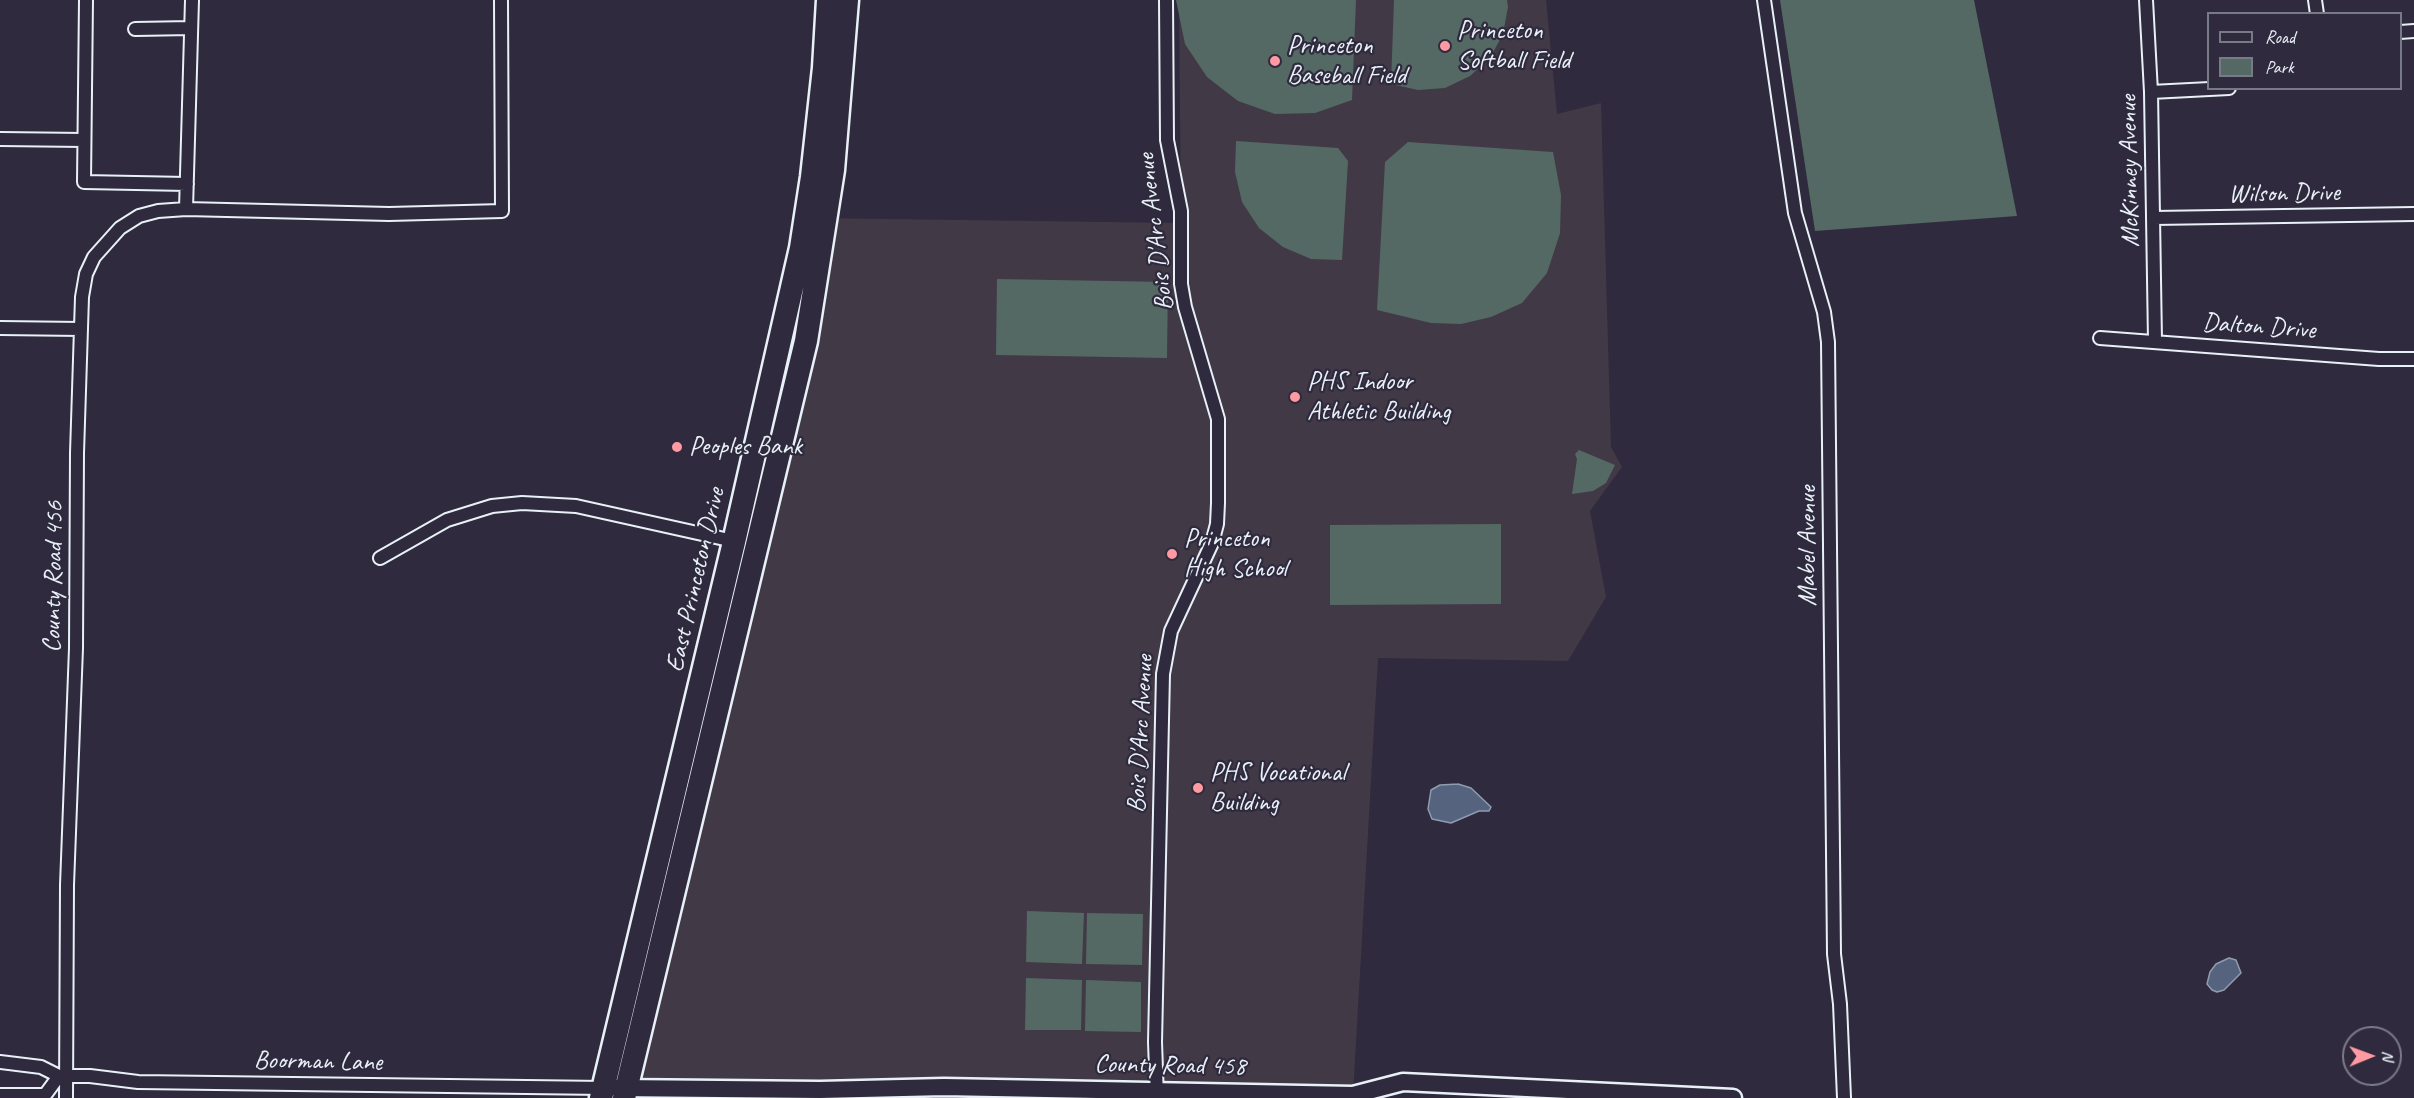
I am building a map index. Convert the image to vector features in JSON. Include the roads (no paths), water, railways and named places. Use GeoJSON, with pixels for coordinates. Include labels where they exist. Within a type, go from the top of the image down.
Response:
{"type":"FeatureCollection","features":[{"type":"Feature","properties":{"kind":"highway","name":"East Princeton Drive"},"geometry":{"type":"LineString","coordinates":[[614,1093],[801,248],[812,177],[824,68],[828,0]]}},
{"type":"Feature","properties":{"kind":"highway","name":"East Princeton Drive"},"geometry":{"type":"LineString","coordinates":[[614,1093],[757,547],[806,341],[833,170],[847,0]]}},
{"type":"Feature","properties":{"kind":"highway"},"geometry":{"type":"LineString","coordinates":[[780,336],[806,341]]}},
{"type":"Feature","properties":{"kind":"street"},"geometry":{"type":"LineString","coordinates":[[86,0],[84,182],[187,184]]}},
{"type":"Feature","properties":{"kind":"street"},"geometry":{"type":"LineString","coordinates":[[186,209],[192,0]]}},
{"type":"Feature","properties":{"kind":"street","name":"County Road 456"},"geometry":{"type":"LineString","coordinates":[[66,1098],[63,1076],[67,885],[76,648],[77,453],[82,297],[86,274],[94,257],[105,242],[120,228],[139,216],[158,211],[186,209],[389,214],[502,211],[501,0]]}},
{"type":"Feature","properties":{"kind":"street","name":"Bois D'Arc Avenue"},"geometry":{"type":"LineString","coordinates":[[1155,1096],[1163,674],[1171,631],[1212,543],[1217,524],[1218,503],[1218,419],[1185,307],[1181,284],[1181,211],[1167,140],[1166,0]]}},
{"type":"Feature","properties":{"kind":"street","name":"Mabel Avenue"},"geometry":{"type":"LineString","coordinates":[[1764,0],[1795,213],[1824,312],[1828,342],[1834,942],[1844,1098]]}},
{"type":"Feature","properties":{"kind":"street","name":"McKinney Avenue"},"geometry":{"type":"LineString","coordinates":[[2145,0],[2151,92],[2155,341]]}},
{"type":"Feature","properties":{"kind":"street"},"geometry":{"type":"LineString","coordinates":[[135,29],[191,28]]}},
{"type":"Feature","properties":{"kind":"street"},"geometry":{"type":"LineString","coordinates":[[2151,92],[2207,89]]}},
{"type":"Feature","properties":{"kind":"street"},"geometry":{"type":"LineString","coordinates":[[0,139],[84,140]]}},
{"type":"Feature","properties":{"kind":"street","name":"Wilson Drive"},"geometry":{"type":"LineString","coordinates":[[2154,218],[2414,214]]}},
{"type":"Feature","properties":{"kind":"street"},"geometry":{"type":"LineString","coordinates":[[0,328],[81,329]]}},
{"type":"Feature","properties":{"kind":"street","name":"Dalton Drive"},"geometry":{"type":"LineString","coordinates":[[2100,338],[2379,359],[2414,359]]}},
{"type":"Feature","properties":{"kind":"street"},"geometry":{"type":"LineString","coordinates":[[380,558],[447,520],[492,506],[522,503],[576,506],[757,547]]}},
{"type":"Feature","properties":{"kind":"street","name":"Boorman Lane"},"geometry":{"type":"LineString","coordinates":[[0,1062],[41,1066],[63,1076],[138,1082],[569,1088],[614,1093]]}},
{"type":"Feature","properties":{"kind":"street"},"geometry":{"type":"LineString","coordinates":[[0,1095],[45,1095],[63,1076]]}},
{"type":"Feature","properties":{"kind":"street","name":"County Road 458"},"geometry":{"type":"LineString","coordinates":[[614,1093],[918,1087],[1155,1096],[1353,1095],[1403,1082],[1733,1098]]}},
{"type":"Feature","properties":{"kind":"water"},"geometry":{"type":"Polygon","coordinates":[[[1458,784],[1471,788],[1491,807],[1489,811],[1479,811],[1451,823],[1432,819],[1428,809],[1431,790],[1440,785],[1458,784]]]}},
{"type":"Feature","properties":{"kind":"water"},"geometry":{"type":"Polygon","coordinates":[[[2229,958],[2236,960],[2241,973],[2224,990],[2217,992],[2212,990],[2207,984],[2210,972],[2216,964],[2229,958]]]}},
{"type":"Feature","properties":{"kind":"place","name":"Princeton Softball Field"},"geometry":{"type":"Point","coordinates":[1445,46]}},
{"type":"Feature","properties":{"kind":"place","name":"Princeton Baseball Field"},"geometry":{"type":"Point","coordinates":[1275,61]}},
{"type":"Feature","properties":{"kind":"place","name":"PHS Indoor Athletic Building"},"geometry":{"type":"Point","coordinates":[1295,397]}},
{"type":"Feature","properties":{"kind":"place","name":"Peoples Bank"},"geometry":{"type":"Point","coordinates":[677,447]}},
{"type":"Feature","properties":{"kind":"place","name":"Princeton High School"},"geometry":{"type":"Point","coordinates":[1172,554]}},
{"type":"Feature","properties":{"kind":"place","name":"PHS Vocational Building"},"geometry":{"type":"Point","coordinates":[1198,788]}}]}
